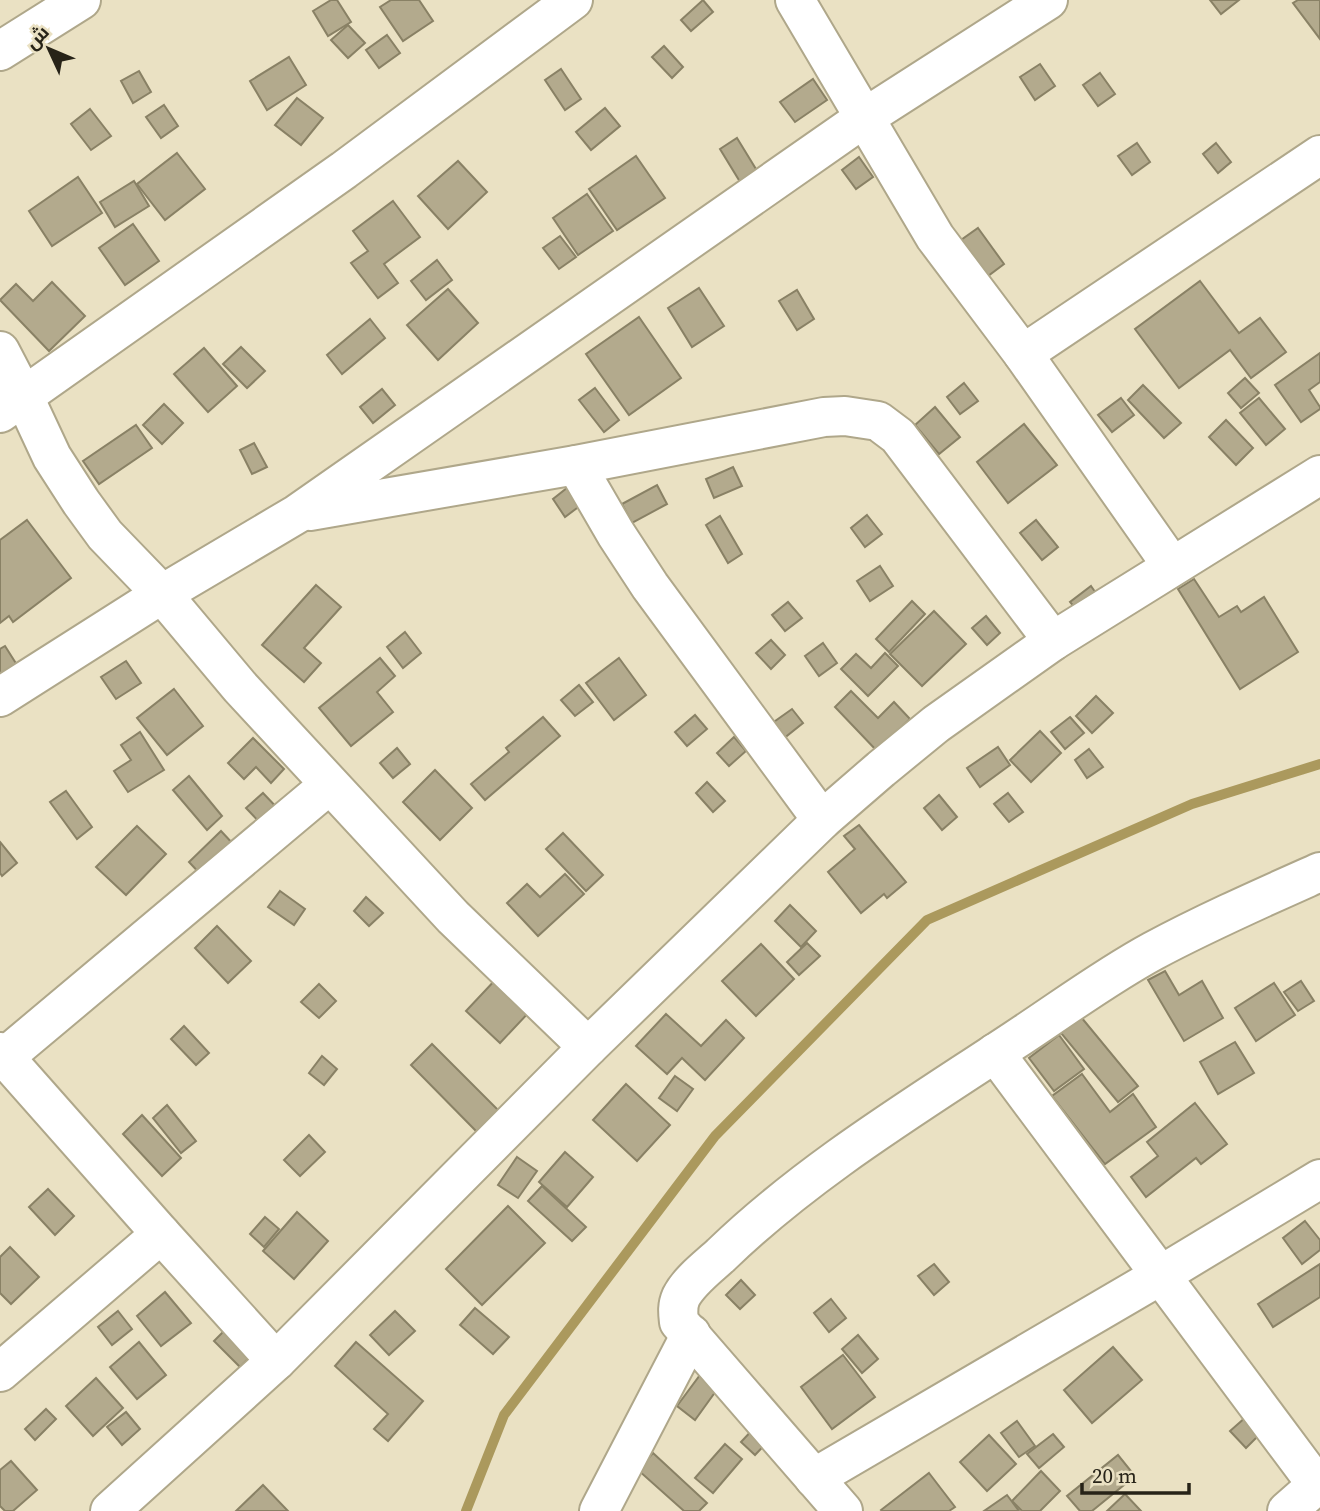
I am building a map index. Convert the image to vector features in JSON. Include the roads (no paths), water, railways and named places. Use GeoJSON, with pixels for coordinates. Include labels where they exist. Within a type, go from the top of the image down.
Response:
{"type":"FeatureCollection","features":[{"type":"Feature","properties":{"kind":"street"},"geometry":{"type":"LineString","coordinates":[[0,51],[81,0]]}},
{"type":"Feature","properties":{"kind":"street"},"geometry":{"type":"LineString","coordinates":[[12,405],[344,170],[573,0]]}},
{"type":"Feature","properties":{"kind":"street"},"geometry":{"type":"LineString","coordinates":[[795,0],[936,237],[1023,354],[1172,566]]}},
{"type":"Feature","properties":{"kind":"street"},"geometry":{"type":"LineString","coordinates":[[0,697],[162,594],[297,514],[864,118],[1048,0]]}},
{"type":"Feature","properties":{"kind":"street"},"geometry":{"type":"LineString","coordinates":[[1023,354],[1320,155]]}},
{"type":"Feature","properties":{"kind":"street"},"geometry":{"type":"LineString","coordinates":[[0,351],[12,405],[52,457],[80,502],[105,535],[162,594],[240,687],[329,785],[453,917],[588,1047]]}},
{"type":"Feature","properties":{"kind":"street"},"geometry":{"type":"LineString","coordinates":[[297,514],[576,465],[824,417],[856,417],[878,421],[898,436],[1053,641]]}},
{"type":"Feature","properties":{"kind":"street"},"geometry":{"type":"LineString","coordinates":[[576,465],[650,586],[822,820]]}},
{"type":"Feature","properties":{"kind":"street"},"geometry":{"type":"LineString","coordinates":[[110,1511],[276,1361],[588,1047],[822,820],[936,724],[1053,641],[1320,475]]}},
{"type":"Feature","properties":{"kind":"street"},"geometry":{"type":"LineString","coordinates":[[276,1361],[1,1057],[329,785]]}},
{"type":"Feature","properties":{"kind":"street"},"geometry":{"type":"LineString","coordinates":[[843,1511],[679,1322],[677,1309],[681,1296],[737,1239],[791,1195],[929,1096],[1152,951],[1320,872]]}},
{"type":"Feature","properties":{"kind":"street"},"geometry":{"type":"LineString","coordinates":[[995,1054],[1319,1484],[1287,1511]]}},
{"type":"Feature","properties":{"kind":"street"},"geometry":{"type":"LineString","coordinates":[[814,1478],[1320,1179]]}},
{"type":"Feature","properties":{"kind":"street"},"geometry":{"type":"LineString","coordinates":[[0,1372],[161,1234]]}},
{"type":"Feature","properties":{"kind":"street"},"geometry":{"type":"LineString","coordinates":[[599,1511],[691,1334]]}},
{"type":"Feature","properties":{"kind":"waterway"},"geometry":{"type":"LineString","coordinates":[[466,1511],[504,1415],[715,1136],[927,920],[1192,804],[1320,764]]}}]}
